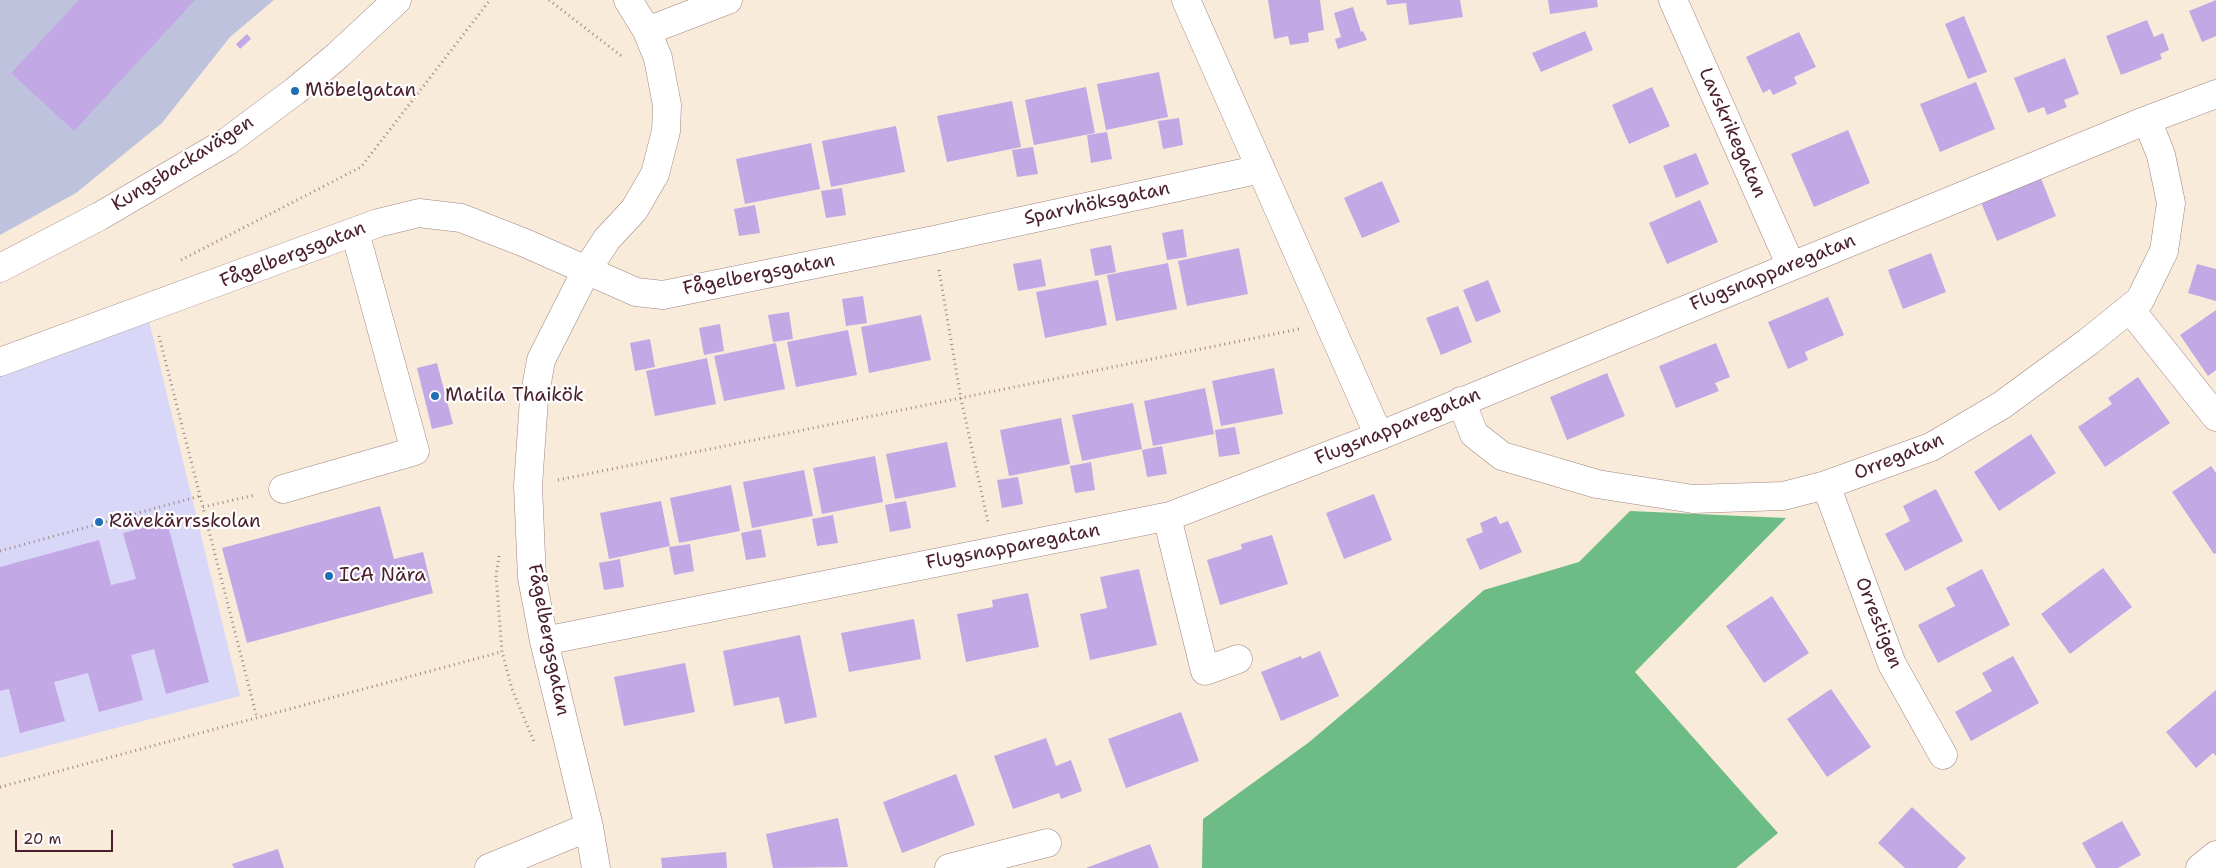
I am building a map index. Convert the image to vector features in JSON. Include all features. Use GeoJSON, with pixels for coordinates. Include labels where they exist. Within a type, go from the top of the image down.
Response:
{"type":"FeatureCollection","features":[{"type":"Feature","properties":{"kind":"street","name":"Kungsbackavägen"},"geometry":{"type":"LineString","coordinates":[[0,268],[100,216],[228,141],[295,91],[337,56],[397,0]]}},
{"type":"Feature","properties":{"kind":"street","name":"Fågelbergsgatan"},"geometry":{"type":"LineString","coordinates":[[596,868],[589,827],[544,641],[532,578],[528,486],[534,399],[541,360],[586,271],[607,239],[634,210],[655,174],[666,131],[668,104],[658,58],[647,31],[628,0]]}},
{"type":"Feature","properties":{"kind":"street"},"geometry":{"type":"LineString","coordinates":[[647,31],[728,0]]}},
{"type":"Feature","properties":{"kind":"street"},"geometry":{"type":"LineString","coordinates":[[1186,0],[1379,436]]}},
{"type":"Feature","properties":{"kind":"street","name":"Lavskrikegatan"},"geometry":{"type":"LineString","coordinates":[[1673,0],[1790,266]]}},
{"type":"Feature","properties":{"kind":"street","name":"Flugsnapparegatan"},"geometry":{"type":"LineString","coordinates":[[544,641],[1167,517],[1379,436],[2147,120],[2216,94]]}},
{"type":"Feature","properties":{"kind":"street","name":"Orregatan"},"geometry":{"type":"LineString","coordinates":[[1461,401],[1474,434],[1502,456],[1597,484],[1693,499],[1783,496],[1826,485],[1939,442],[2002,405],[2140,300],[2164,251],[2171,203],[2161,155],[2147,120]]}},
{"type":"Feature","properties":{"kind":"street","name":"Sparvhöksgatan"},"geometry":{"type":"LineString","coordinates":[[934,240],[1261,169]]}},
{"type":"Feature","properties":{"kind":"street","name":"Fågelbergsgatan"},"geometry":{"type":"LineString","coordinates":[[0,362],[152,308],[378,223],[419,213],[461,218],[526,243],[636,292],[662,295],[934,240]]}},
{"type":"Feature","properties":{"kind":"street"},"geometry":{"type":"LineString","coordinates":[[283,488],[415,451],[355,232]]}},
{"type":"Feature","properties":{"kind":"street"},"geometry":{"type":"LineString","coordinates":[[2130,309],[2216,417]]}},
{"type":"Feature","properties":{"kind":"street","name":"Orrestigen"},"geometry":{"type":"LineString","coordinates":[[1826,485],[1892,664],[1943,755]]}},
{"type":"Feature","properties":{"kind":"street"},"geometry":{"type":"LineString","coordinates":[[1167,517],[1204,671],[1238,659]]}},
{"type":"Feature","properties":{"kind":"street"},"geometry":{"type":"LineString","coordinates":[[489,868],[589,827]]}},
{"type":"Feature","properties":{"kind":"street"},"geometry":{"type":"LineString","coordinates":[[949,868],[1047,843]]}},
{"type":"Feature","properties":{"kind":"street"},"geometry":{"type":"LineString","coordinates":[[2200,868],[2216,855]]}},
{"type":"Feature","properties":{"kind":"path"},"geometry":{"type":"LineString","coordinates":[[179,261],[361,167],[490,0]]}},
{"type":"Feature","properties":{"kind":"path"},"geometry":{"type":"LineString","coordinates":[[934,240],[961,399],[995,550]]}},
{"type":"Feature","properties":{"kind":"path"},"geometry":{"type":"LineString","coordinates":[[152,308],[257,718]]}},
{"type":"Feature","properties":{"kind":"path"},"geometry":{"type":"LineString","coordinates":[[528,486],[1329,323]]}},
{"type":"Feature","properties":{"kind":"path"},"geometry":{"type":"LineString","coordinates":[[203,507],[283,488]]}},
{"type":"Feature","properties":{"kind":"path"},"geometry":{"type":"LineString","coordinates":[[0,551],[200,496]]}},
{"type":"Feature","properties":{"kind":"path"},"geometry":{"type":"LineString","coordinates":[[0,787],[502,652]]}},
{"type":"Feature","properties":{"kind":"shaded area"},"geometry":{"type":"Polygon","coordinates":[[[0,0],[274,0],[230,37],[162,123],[76,193],[0,235],[0,0]]]}},
{"type":"Feature","properties":{"kind":"shaded area","name":"Rävekärrsskolan"},"geometry":{"type":"Polygon","coordinates":[[[144,300],[240,696],[0,758],[0,349],[144,300]]]}},
{"type":"Feature","properties":{"kind":"green space"},"geometry":{"type":"Polygon","coordinates":[[[1630,511],[1786,518],[1635,672],[1778,833],[1736,868],[1202,868],[1203,819],[1308,743],[1484,590],[1579,562],[1630,511]]]}},
{"type":"Feature","properties":{"kind":"building"},"geometry":{"type":"Polygon","coordinates":[[[79,0],[195,0],[74,131],[11,73],[79,0]]]}},
{"type":"Feature","properties":{"kind":"building"},"geometry":{"type":"Polygon","coordinates":[[[1268,0],[1320,0],[1324,30],[1308,33],[1309,42],[1290,45],[1288,36],[1274,39],[1268,0]]]}},
{"type":"Feature","properties":{"kind":"building"},"geometry":{"type":"Polygon","coordinates":[[[1386,0],[1460,0],[1463,17],[1409,25],[1406,3],[1387,5],[1386,0]]]}},
{"type":"Feature","properties":{"kind":"building"},"geometry":{"type":"Polygon","coordinates":[[[1548,0],[1597,0],[1598,7],[1550,14],[1548,0]]]}},
{"type":"Feature","properties":{"kind":"building"},"geometry":{"type":"Polygon","coordinates":[[[2216,0],[2216,36],[2202,42],[2189,11],[2216,0]]]}},
{"type":"Feature","properties":{"kind":"building"},"geometry":{"type":"Polygon","coordinates":[[[1353,7],[1361,32],[1363,31],[1367,40],[1338,49],[1335,39],[1341,37],[1334,13],[1353,7]]]}},
{"type":"Feature","properties":{"kind":"building"},"geometry":{"type":"Polygon","coordinates":[[[1964,16],[1987,72],[1968,79],[1945,24],[1964,16]]]}},
{"type":"Feature","properties":{"kind":"building"},"geometry":{"type":"Polygon","coordinates":[[[2147,20],[2154,37],[2163,33],[2169,50],[2160,54],[2162,59],[2121,75],[2106,36],[2147,20]]]}},
{"type":"Feature","properties":{"kind":"building"},"geometry":{"type":"Polygon","coordinates":[[[1585,31],[1593,50],[1541,72],[1532,53],[1585,31]]]}},
{"type":"Feature","properties":{"kind":"building"},"geometry":{"type":"Polygon","coordinates":[[[1799,32],[1816,67],[1794,77],[1797,84],[1773,95],[1770,89],[1763,93],[1746,57],[1799,32]]]}},
{"type":"Feature","properties":{"kind":"building"},"geometry":{"type":"Polygon","coordinates":[[[247,34],[251,39],[240,49],[236,44],[247,34]]]}},
{"type":"Feature","properties":{"kind":"building"},"geometry":{"type":"Polygon","coordinates":[[[2065,58],[2079,94],[2064,100],[2067,107],[2047,115],[2044,107],[2028,113],[2014,78],[2065,58]]]}},
{"type":"Feature","properties":{"kind":"building"},"geometry":{"type":"Polygon","coordinates":[[[1159,72],[1168,117],[1106,130],[1097,84],[1159,72]]]}},
{"type":"Feature","properties":{"kind":"building"},"geometry":{"type":"Polygon","coordinates":[[[1976,82],[1995,129],[1940,152],[1920,104],[1976,82]]]}},
{"type":"Feature","properties":{"kind":"building"},"geometry":{"type":"Polygon","coordinates":[[[1086,87],[1095,133],[1034,145],[1025,100],[1086,87]]]}},
{"type":"Feature","properties":{"kind":"building"},"geometry":{"type":"Polygon","coordinates":[[[1652,87],[1670,126],[1629,144],[1612,105],[1652,87]]]}},
{"type":"Feature","properties":{"kind":"building"},"geometry":{"type":"Polygon","coordinates":[[[1012,101],[1021,147],[947,162],[937,116],[1012,101]]]}},
{"type":"Feature","properties":{"kind":"building"},"geometry":{"type":"Polygon","coordinates":[[[1179,118],[1183,145],[1163,149],[1158,121],[1179,118]]]}},
{"type":"Feature","properties":{"kind":"building"},"geometry":{"type":"Polygon","coordinates":[[[896,126],[905,172],[831,187],[822,141],[896,126]]]}},
{"type":"Feature","properties":{"kind":"building"},"geometry":{"type":"Polygon","coordinates":[[[1848,130],[1870,183],[1814,207],[1791,154],[1848,130]]]}},
{"type":"Feature","properties":{"kind":"building"},"geometry":{"type":"Polygon","coordinates":[[[1107,132],[1112,159],[1091,163],[1087,135],[1107,132]]]}},
{"type":"Feature","properties":{"kind":"building"},"geometry":{"type":"Polygon","coordinates":[[[811,143],[820,189],[745,204],[736,159],[811,143]]]}},
{"type":"Feature","properties":{"kind":"building"},"geometry":{"type":"Polygon","coordinates":[[[1033,147],[1038,174],[1017,177],[1012,150],[1033,147]]]}},
{"type":"Feature","properties":{"kind":"building"},"geometry":{"type":"Polygon","coordinates":[[[1696,153],[1709,184],[1676,198],[1663,166],[1696,153]]]}},
{"type":"Feature","properties":{"kind":"building"},"geometry":{"type":"Polygon","coordinates":[[[2040,176],[2056,216],[1997,241],[1980,200],[2040,176]]]}},
{"type":"Feature","properties":{"kind":"building"},"geometry":{"type":"Polygon","coordinates":[[[1382,181],[1400,222],[1362,238],[1344,198],[1382,181]]]}},
{"type":"Feature","properties":{"kind":"building"},"geometry":{"type":"Polygon","coordinates":[[[842,188],[846,215],[826,218],[821,191],[842,188]]]}},
{"type":"Feature","properties":{"kind":"building"},"geometry":{"type":"Polygon","coordinates":[[[1700,200],[1718,242],[1667,264],[1649,223],[1700,200]]]}},
{"type":"Feature","properties":{"kind":"building"},"geometry":{"type":"Polygon","coordinates":[[[755,205],[760,233],[739,236],[734,209],[755,205]]]}},
{"type":"Feature","properties":{"kind":"building"},"geometry":{"type":"Polygon","coordinates":[[[1183,229],[1187,257],[1167,260],[1162,233],[1183,229]]]}},
{"type":"Feature","properties":{"kind":"building"},"geometry":{"type":"Polygon","coordinates":[[[1111,245],[1116,272],[1095,276],[1090,249],[1111,245]]]}},
{"type":"Feature","properties":{"kind":"building"},"geometry":{"type":"Polygon","coordinates":[[[1239,248],[1248,294],[1187,306],[1178,261],[1239,248]]]}},
{"type":"Feature","properties":{"kind":"building"},"geometry":{"type":"Polygon","coordinates":[[[1931,253],[1946,292],[1903,309],[1888,270],[1931,253]]]}},
{"type":"Feature","properties":{"kind":"building"},"geometry":{"type":"Polygon","coordinates":[[[1041,259],[1046,286],[1018,291],[1013,264],[1041,259]]]}},
{"type":"Feature","properties":{"kind":"building"},"geometry":{"type":"Polygon","coordinates":[[[1168,263],[1177,309],[1116,321],[1107,275],[1168,263]]]}},
{"type":"Feature","properties":{"kind":"building"},"geometry":{"type":"Polygon","coordinates":[[[2197,264],[2216,269],[2216,301],[2188,293],[2197,264]]]}},
{"type":"Feature","properties":{"kind":"building"},"geometry":{"type":"Polygon","coordinates":[[[1098,280],[1107,325],[1045,338],[1036,292],[1098,280]]]}},
{"type":"Feature","properties":{"kind":"building"},"geometry":{"type":"Polygon","coordinates":[[[1488,280],[1501,312],[1476,322],[1463,290],[1488,280]]]}},
{"type":"Feature","properties":{"kind":"building"},"geometry":{"type":"Polygon","coordinates":[[[863,296],[867,323],[846,326],[842,299],[863,296]]]}},
{"type":"Feature","properties":{"kind":"building"},"geometry":{"type":"Polygon","coordinates":[[[1828,297],[1844,335],[1805,352],[1808,360],[1788,369],[1768,322],[1828,297]]]}},
{"type":"Feature","properties":{"kind":"building"},"geometry":{"type":"Polygon","coordinates":[[[1458,306],[1472,342],[1441,355],[1426,318],[1458,306]]]}},
{"type":"Feature","properties":{"kind":"building"},"geometry":{"type":"Polygon","coordinates":[[[2216,310],[2216,370],[2208,376],[2180,335],[2216,310]]]}},
{"type":"Feature","properties":{"kind":"building"},"geometry":{"type":"Polygon","coordinates":[[[789,312],[793,339],[773,342],[768,315],[789,312]]]}},
{"type":"Feature","properties":{"kind":"building"},"geometry":{"type":"Polygon","coordinates":[[[921,315],[931,360],[869,373],[861,327],[921,315]]]}},
{"type":"Feature","properties":{"kind":"building"},"geometry":{"type":"Polygon","coordinates":[[[720,324],[724,351],[704,355],[699,328],[720,324]]]}},
{"type":"Feature","properties":{"kind":"building"},"geometry":{"type":"Polygon","coordinates":[[[848,330],[857,375],[796,387],[787,342],[848,330]]]}},
{"type":"Feature","properties":{"kind":"building"},"geometry":{"type":"Polygon","coordinates":[[[650,339],[655,367],[635,371],[630,343],[650,339]]]}},
{"type":"Feature","properties":{"kind":"building"},"geometry":{"type":"Polygon","coordinates":[[[776,343],[785,389],[724,401],[714,356],[776,343]]]}},
{"type":"Feature","properties":{"kind":"building"},"geometry":{"type":"Polygon","coordinates":[[[1716,343],[1730,377],[1715,383],[1719,391],[1676,408],[1659,366],[1716,343]]]}},
{"type":"Feature","properties":{"kind":"building"},"geometry":{"type":"Polygon","coordinates":[[[707,358],[716,404],[655,416],[646,371],[707,358]]]}},
{"type":"Feature","properties":{"kind":"building","name":"Matila Thaikök"},"geometry":{"type":"Polygon","coordinates":[[[437,363],[453,424],[432,429],[417,368],[437,363]]]}},
{"type":"Feature","properties":{"kind":"building"},"geometry":{"type":"Polygon","coordinates":[[[1274,368],[1283,414],[1221,426],[1212,381],[1274,368]]]}},
{"type":"Feature","properties":{"kind":"building"},"geometry":{"type":"Polygon","coordinates":[[[1607,373],[1625,416],[1567,440],[1550,397],[1607,373]]]}},
{"type":"Feature","properties":{"kind":"building"},"geometry":{"type":"Polygon","coordinates":[[[2138,377],[2170,423],[2105,467],[2078,427],[2112,404],[2108,398],[2138,377]]]}},
{"type":"Feature","properties":{"kind":"building"},"geometry":{"type":"Polygon","coordinates":[[[1205,388],[1214,434],[1153,446],[1144,401],[1205,388]]]}},
{"type":"Feature","properties":{"kind":"building"},"geometry":{"type":"Polygon","coordinates":[[[1133,403],[1142,449],[1082,461],[1072,415],[1133,403]]]}},
{"type":"Feature","properties":{"kind":"building"},"geometry":{"type":"Polygon","coordinates":[[[1061,418],[1070,464],[1009,476],[1000,430],[1061,418]]]}},
{"type":"Feature","properties":{"kind":"building"},"geometry":{"type":"Polygon","coordinates":[[[1235,427],[1240,454],[1219,457],[1215,430],[1235,427]]]}},
{"type":"Feature","properties":{"kind":"building"},"geometry":{"type":"Polygon","coordinates":[[[2031,434],[2056,473],[1999,511],[1974,472],[2031,434]]]}},
{"type":"Feature","properties":{"kind":"building"},"geometry":{"type":"Polygon","coordinates":[[[947,442],[956,487],[895,499],[886,454],[947,442]]]}},
{"type":"Feature","properties":{"kind":"building"},"geometry":{"type":"Polygon","coordinates":[[[1162,446],[1167,474],[1147,477],[1142,450],[1162,446]]]}},
{"type":"Feature","properties":{"kind":"building"},"geometry":{"type":"Polygon","coordinates":[[[875,456],[883,502],[822,514],[813,468],[875,456]]]}},
{"type":"Feature","properties":{"kind":"building"},"geometry":{"type":"Polygon","coordinates":[[[1091,462],[1095,490],[1075,493],[1070,466],[1091,462]]]}},
{"type":"Feature","properties":{"kind":"building"},"geometry":{"type":"Polygon","coordinates":[[[2211,466],[2216,473],[2216,553],[2214,554],[2172,492],[2211,466]]]}},
{"type":"Feature","properties":{"kind":"building"},"geometry":{"type":"Polygon","coordinates":[[[804,470],[813,516],[752,528],[743,482],[804,470]]]}},
{"type":"Feature","properties":{"kind":"building"},"geometry":{"type":"Polygon","coordinates":[[[1018,477],[1023,504],[1002,508],[997,480],[1018,477]]]}},
{"type":"Feature","properties":{"kind":"building"},"geometry":{"type":"Polygon","coordinates":[[[731,485],[740,531],[679,543],[670,498],[731,485]]]}},
{"type":"Feature","properties":{"kind":"building"},"geometry":{"type":"Polygon","coordinates":[[[1936,489],[1963,541],[1905,571],[1885,534],[1910,521],[1903,506],[1936,489]]]}},
{"type":"Feature","properties":{"kind":"building"},"geometry":{"type":"Polygon","coordinates":[[[1374,494],[1392,540],[1344,559],[1326,513],[1374,494]]]}},
{"type":"Feature","properties":{"kind":"building"},"geometry":{"type":"Polygon","coordinates":[[[661,501],[670,546],[609,559],[600,513],[661,501]]]}},
{"type":"Feature","properties":{"kind":"building"},"geometry":{"type":"Polygon","coordinates":[[[906,501],[911,528],[890,532],[885,505],[906,501]]]}},
{"type":"Feature","properties":{"kind":"building","name":"ICA Nära"},"geometry":{"type":"Polygon","coordinates":[[[380,506],[394,559],[423,552],[433,593],[247,643],[222,548],[380,506]]]}},
{"type":"Feature","properties":{"kind":"building"},"geometry":{"type":"Polygon","coordinates":[[[833,515],[838,543],[817,546],[812,519],[833,515]]]}},
{"type":"Feature","properties":{"kind":"building"},"geometry":{"type":"Polygon","coordinates":[[[1496,516],[1500,524],[1508,521],[1522,552],[1480,570],[1466,539],[1483,532],[1480,523],[1496,516]]]}},
{"type":"Feature","properties":{"kind":"building"},"geometry":{"type":"Polygon","coordinates":[[[167,522],[209,682],[166,694],[154,649],[131,655],[143,700],[99,712],[88,673],[54,682],[65,721],[20,733],[9,689],[0,691],[0,567],[99,540],[111,585],[136,579],[123,533],[167,522]]]}},
{"type":"Feature","properties":{"kind":"building"},"geometry":{"type":"Polygon","coordinates":[[[761,529],[766,557],[746,560],[741,533],[761,529]]]}},
{"type":"Feature","properties":{"kind":"building"},"geometry":{"type":"Polygon","coordinates":[[[1272,535],[1288,584],[1220,605],[1207,560],[1242,549],[1241,544],[1272,535]]]}},
{"type":"Feature","properties":{"kind":"building"},"geometry":{"type":"Polygon","coordinates":[[[690,544],[694,571],[674,575],[669,547],[690,544]]]}},
{"type":"Feature","properties":{"kind":"building"},"geometry":{"type":"Polygon","coordinates":[[[620,559],[624,587],[604,590],[599,563],[620,559]]]}},
{"type":"Feature","properties":{"kind":"building"},"geometry":{"type":"Polygon","coordinates":[[[2103,568],[2132,607],[2070,654],[2041,614],[2103,568]]]}},
{"type":"Feature","properties":{"kind":"building"},"geometry":{"type":"Polygon","coordinates":[[[1139,569],[1157,645],[1090,660],[1080,614],[1107,608],[1100,577],[1139,569]]]}},
{"type":"Feature","properties":{"kind":"building"},"geometry":{"type":"Polygon","coordinates":[[[1982,569],[2010,625],[1938,663],[1918,625],[1955,606],[1946,588],[1982,569]]]}},
{"type":"Feature","properties":{"kind":"building"},"geometry":{"type":"Polygon","coordinates":[[[1028,593],[1039,647],[966,662],[957,614],[993,607],[992,600],[1028,593]]]}},
{"type":"Feature","properties":{"kind":"building"},"geometry":{"type":"Polygon","coordinates":[[[1772,596],[1809,653],[1764,683],[1726,626],[1772,596]]]}},
{"type":"Feature","properties":{"kind":"building"},"geometry":{"type":"Polygon","coordinates":[[[914,619],[921,659],[849,672],[841,633],[914,619]]]}},
{"type":"Feature","properties":{"kind":"building"},"geometry":{"type":"Polygon","coordinates":[[[800,635],[817,717],[785,724],[779,697],[734,706],[723,651],[800,635]]]}},
{"type":"Feature","properties":{"kind":"building"},"geometry":{"type":"Polygon","coordinates":[[[1320,651],[1339,696],[1281,721],[1261,672],[1301,656],[1302,659],[1320,651]]]}},
{"type":"Feature","properties":{"kind":"building"},"geometry":{"type":"Polygon","coordinates":[[[2013,656],[2039,703],[1971,741],[1955,712],[1992,691],[1982,673],[2013,656]]]}},
{"type":"Feature","properties":{"kind":"building"},"geometry":{"type":"Polygon","coordinates":[[[685,663],[695,712],[624,726],[614,677],[685,663]]]}},
{"type":"Feature","properties":{"kind":"building"},"geometry":{"type":"Polygon","coordinates":[[[1831,689],[1871,747],[1827,777],[1787,719],[1831,689]]]}},
{"type":"Feature","properties":{"kind":"building"},"geometry":{"type":"Polygon","coordinates":[[[2216,690],[2216,756],[2213,753],[2196,768],[2166,732],[2216,690]]]}},
{"type":"Feature","properties":{"kind":"building"},"geometry":{"type":"Polygon","coordinates":[[[1181,712],[1199,761],[1126,788],[1108,739],[1181,712]]]}},
{"type":"Feature","properties":{"kind":"building"},"geometry":{"type":"Polygon","coordinates":[[[1046,738],[1056,766],[1071,760],[1082,791],[1061,799],[1059,793],[1013,809],[994,756],[1046,738]]]}},
{"type":"Feature","properties":{"kind":"building"},"geometry":{"type":"Polygon","coordinates":[[[956,774],[975,825],[902,853],[883,802],[956,774]]]}},
{"type":"Feature","properties":{"kind":"building"},"geometry":{"type":"Polygon","coordinates":[[[1912,807],[1966,858],[1957,868],[1905,868],[1878,843],[1912,807]]]}},
{"type":"Feature","properties":{"kind":"building"},"geometry":{"type":"Polygon","coordinates":[[[838,818],[848,867],[773,868],[766,834],[838,818]]]}},
{"type":"Feature","properties":{"kind":"building"},"geometry":{"type":"Polygon","coordinates":[[[2122,821],[2141,855],[2118,868],[2096,868],[2082,843],[2122,821]]]}},
{"type":"Feature","properties":{"kind":"building"},"geometry":{"type":"Polygon","coordinates":[[[1150,844],[1159,868],[1086,868],[1150,844]]]}},
{"type":"Feature","properties":{"kind":"building"},"geometry":{"type":"Polygon","coordinates":[[[278,849],[284,868],[234,868],[232,864],[278,849]]]}},
{"type":"Feature","properties":{"kind":"building"},"geometry":{"type":"Polygon","coordinates":[[[726,852],[727,868],[662,868],[661,858],[726,852]]]}},
{"type":"Feature","properties":{"kind":"place","name":"Möbelgatan"},"geometry":{"type":"Point","coordinates":[295,91]}},
{"type":"Feature","properties":{"kind":"place","name":"Matila Thaikök"},"geometry":{"type":"Point","coordinates":[435,396]}},
{"type":"Feature","properties":{"kind":"place","name":"Rävekärrsskolan"},"geometry":{"type":"Point","coordinates":[99,522]}},
{"type":"Feature","properties":{"kind":"place","name":"ICA Nära"},"geometry":{"type":"Point","coordinates":[329,576]}}]}
